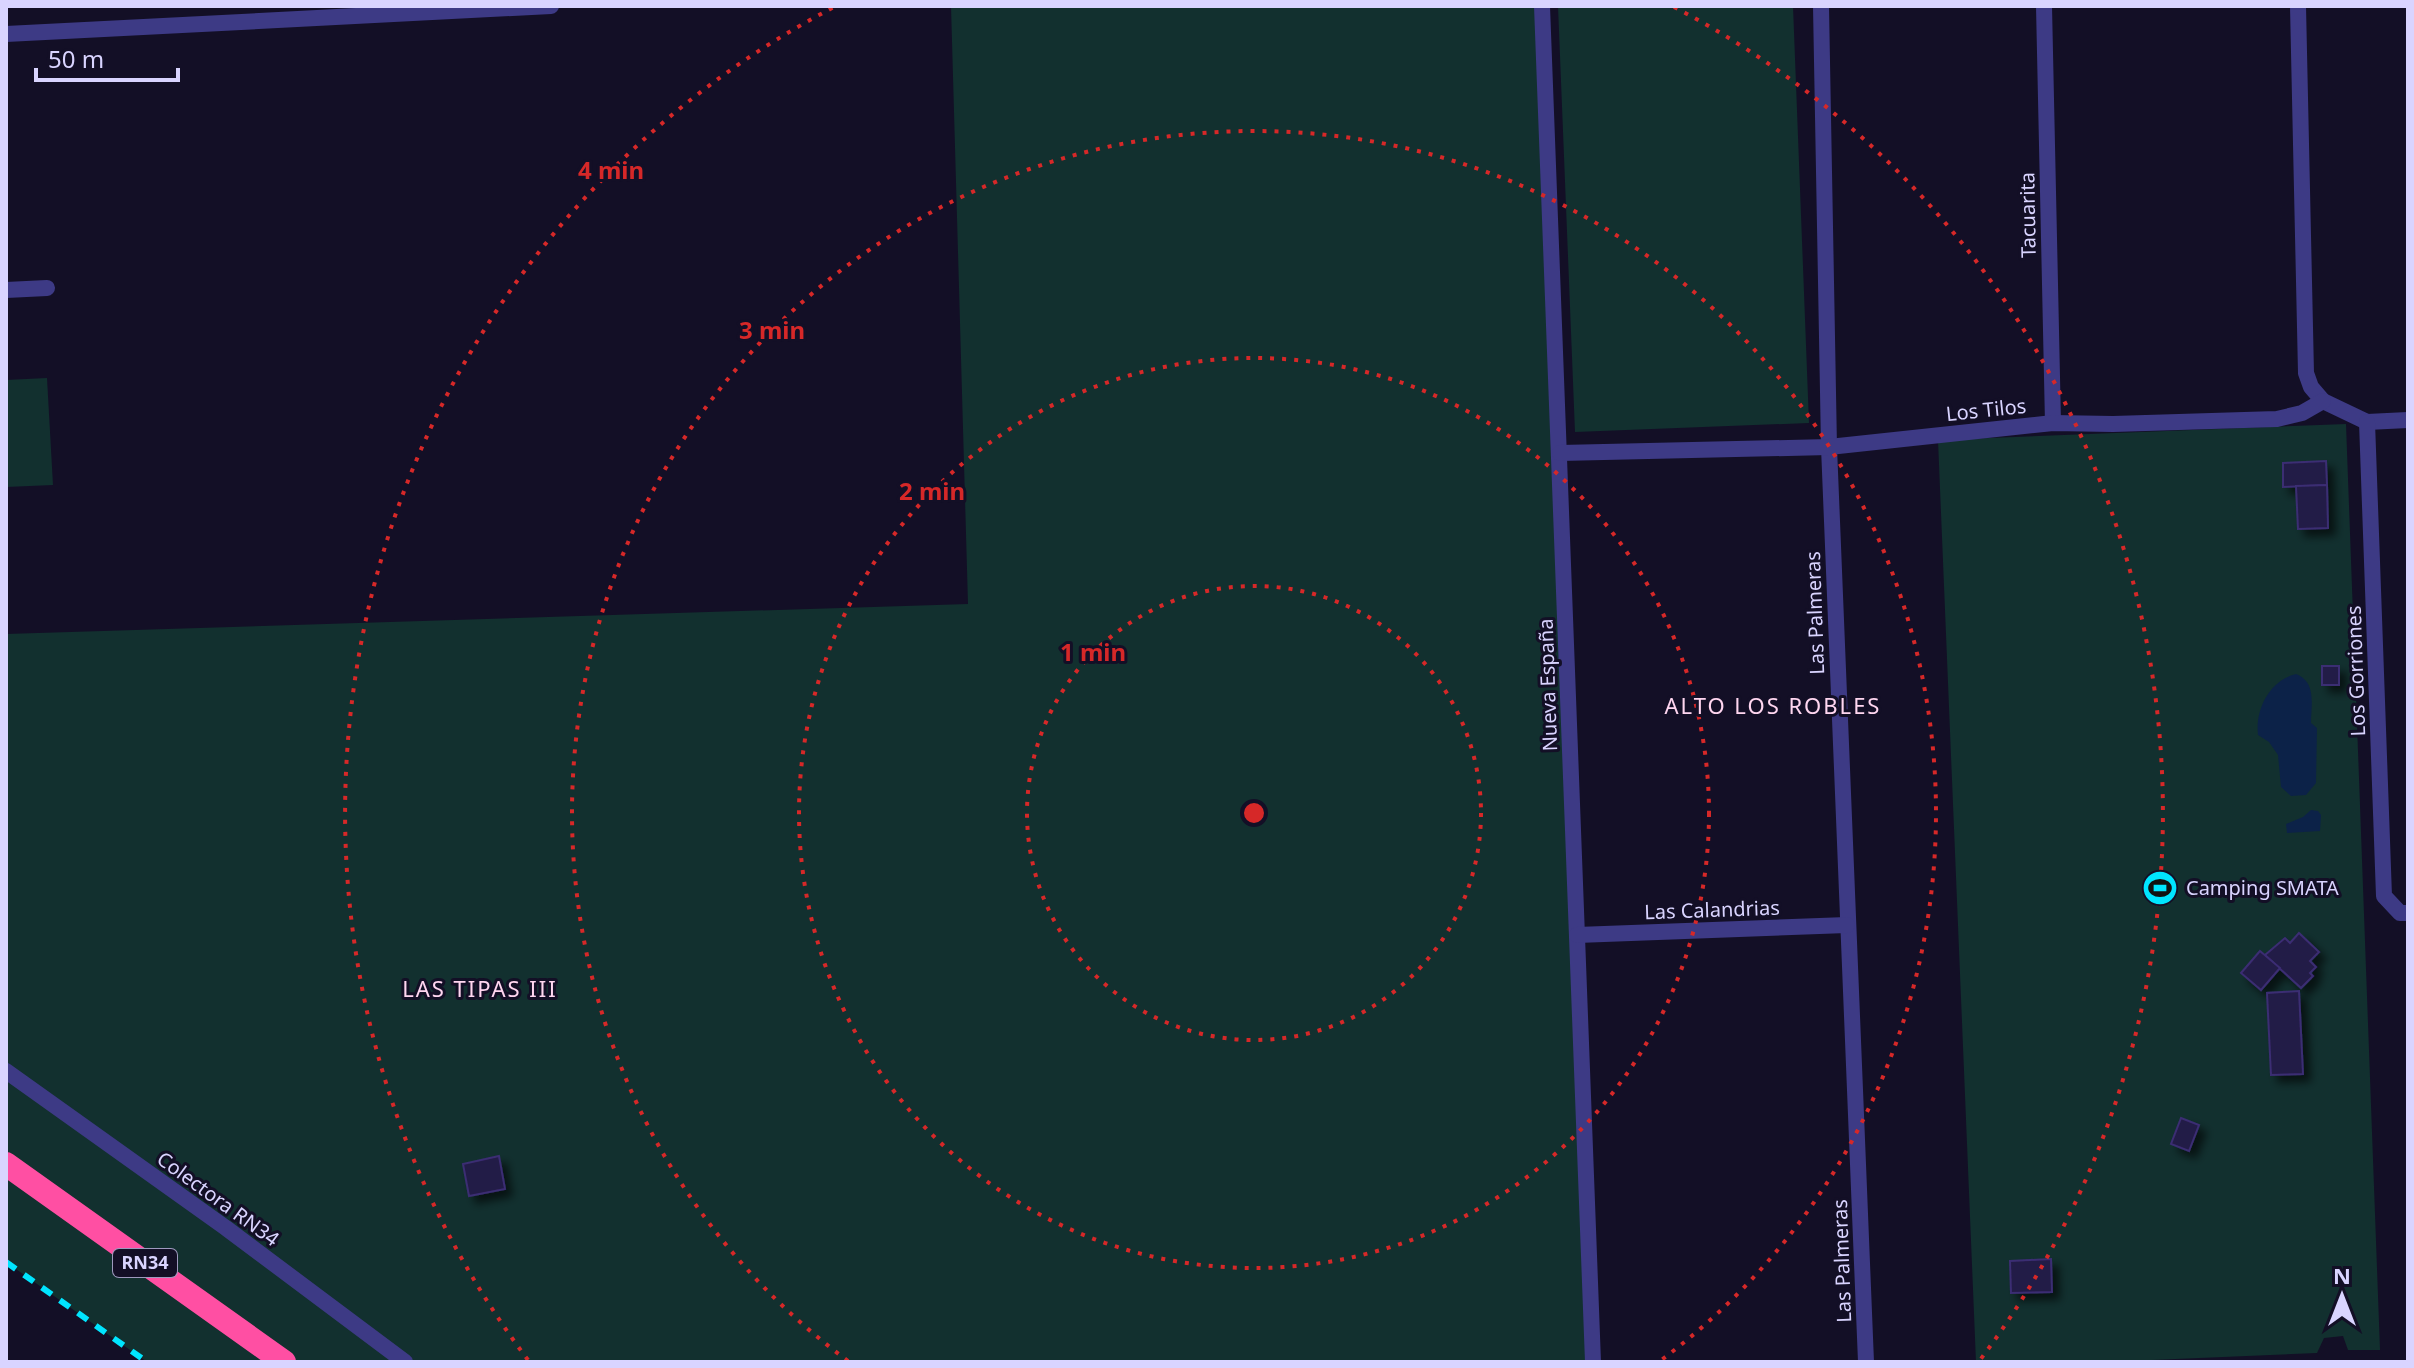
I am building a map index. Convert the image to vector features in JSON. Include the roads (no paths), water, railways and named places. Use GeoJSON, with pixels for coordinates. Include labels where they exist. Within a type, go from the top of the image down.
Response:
{"type":"FeatureCollection","features":[{"type":"Feature","properties":{"kind":"highway","name":"RN34"},"geometry":{"type":"LineString","coordinates":[[6,1164],[284,1362]]}},
{"type":"Feature","properties":{"kind":"street"},"geometry":{"type":"LineString","coordinates":[[6,34],[259,13],[551,6]]}},
{"type":"Feature","properties":{"kind":"street","name":"Nueva España"},"geometry":{"type":"LineString","coordinates":[[1542,6],[1593,1362]]}},
{"type":"Feature","properties":{"kind":"street","name":"Las Palmeras"},"geometry":{"type":"LineString","coordinates":[[1821,6],[1829,447],[1866,1362]]}},
{"type":"Feature","properties":{"kind":"street","name":"Tacuarita"},"geometry":{"type":"LineString","coordinates":[[2044,6],[2053,423]]}},
{"type":"Feature","properties":{"kind":"street"},"geometry":{"type":"LineString","coordinates":[[2298,6],[2306,373],[2311,387],[2323,401],[2367,422],[2408,420]]}},
{"type":"Feature","properties":{"kind":"street"},"geometry":{"type":"LineString","coordinates":[[6,290],[47,288]]}},
{"type":"Feature","properties":{"kind":"street","name":"Los Tilos"},"geometry":{"type":"LineString","coordinates":[[1560,453],[1829,447],[2053,423],[2277,419],[2302,413],[2323,401]]}},
{"type":"Feature","properties":{"kind":"street","name":"Los Gorriones"},"geometry":{"type":"LineString","coordinates":[[2367,422],[2384,896],[2404,913]]}},
{"type":"Feature","properties":{"kind":"street","name":"Las Calandrias"},"geometry":{"type":"LineString","coordinates":[[1577,935],[1847,925]]}},
{"type":"Feature","properties":{"kind":"street","name":"Colectora RN34"},"geometry":{"type":"LineString","coordinates":[[6,1071],[226,1228],[405,1362]]}},
{"type":"Feature","properties":{"kind":"water"},"geometry":{"type":"Polygon","coordinates":[[[2296,674],[2310,688],[2311,723],[2317,728],[2316,783],[2306,795],[2291,796],[2281,787],[2278,755],[2269,742],[2258,735],[2258,725],[2266,697],[2279,682],[2296,674]]]}},
{"type":"Feature","properties":{"kind":"water"},"geometry":{"type":"Polygon","coordinates":[[[2311,810],[2321,815],[2320,831],[2287,833],[2286,824],[2311,810]]]}},
{"type":"Feature","properties":{"kind":"railway"},"geometry":{"type":"LineString","coordinates":[[6,1262],[147,1362]]}},
{"type":"Feature","properties":{"kind":"place","name":"Camping SMATA"},"geometry":{"type":"Point","coordinates":[2160,888]}},
{"type":"Feature","properties":{"kind":"district","name":"ALTO LOS ROBLES"},"geometry":{"type":"Point","coordinates":[1773,706]}},
{"type":"Feature","properties":{"kind":"district","name":"LAS TIPAS III"},"geometry":{"type":"Point","coordinates":[480,989]}}]}
